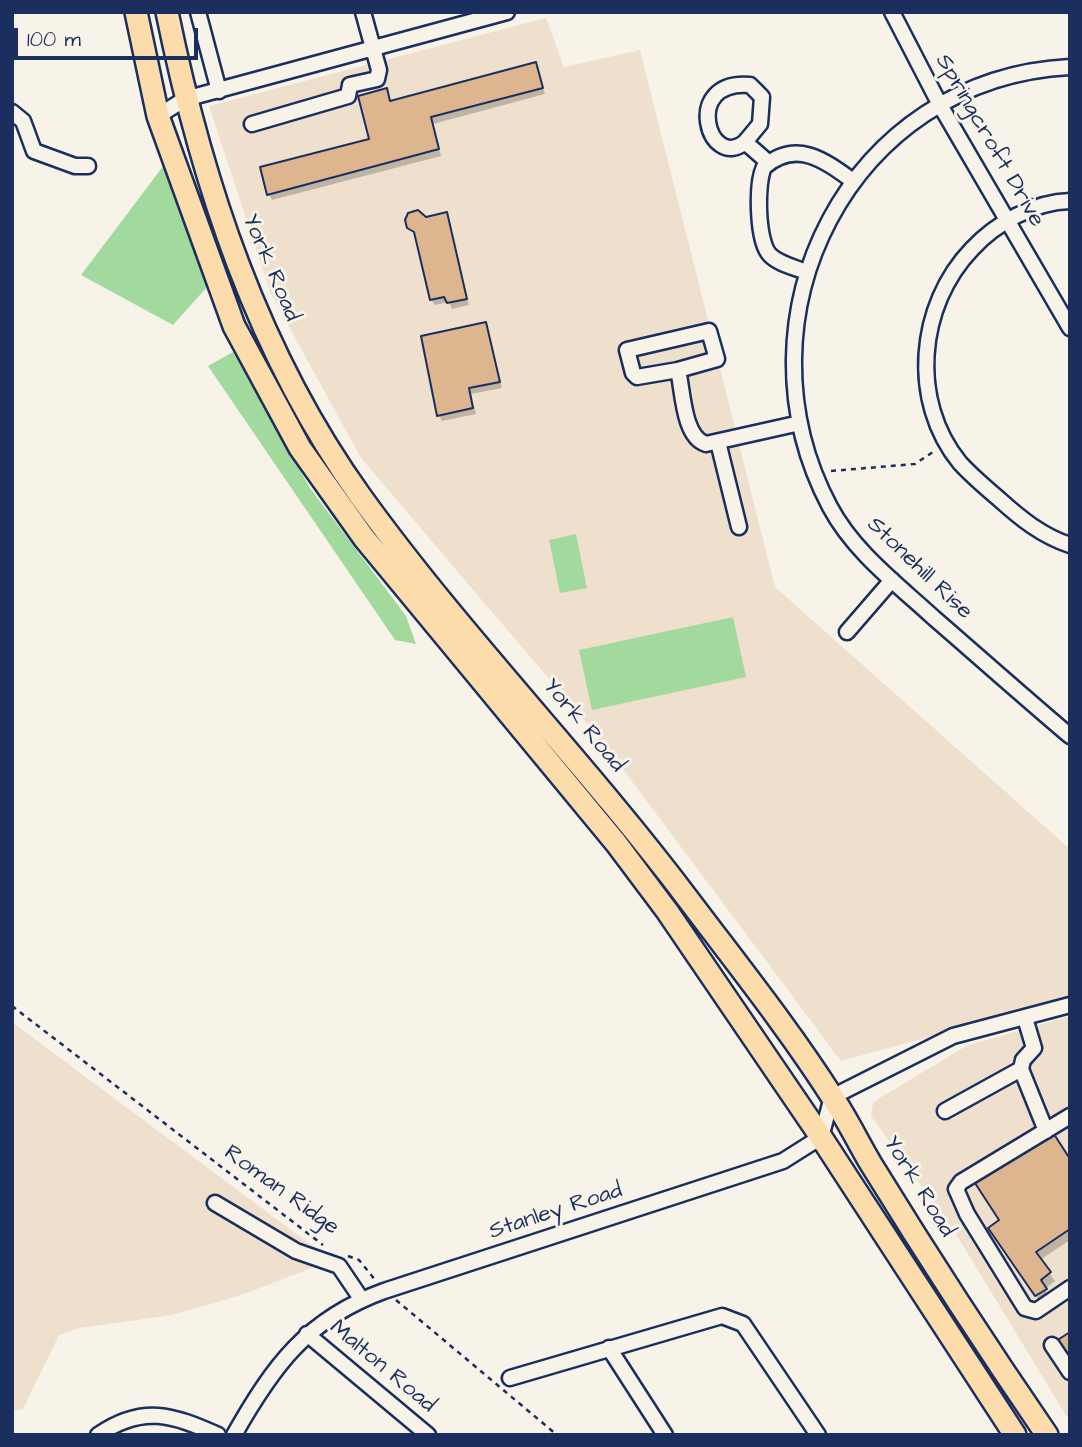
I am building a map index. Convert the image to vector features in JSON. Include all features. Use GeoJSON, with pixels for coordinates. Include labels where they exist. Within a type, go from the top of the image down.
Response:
{"type":"FeatureCollection","features":[{"type":"Feature","properties":{"kind":"highway"},"geometry":{"type":"LineString","coordinates":[[136,12],[158,116],[234,326],[261,381],[300,448],[372,549],[616,844],[667,911],[821,1137],[1015,1435]]}},
{"type":"Feature","properties":{"kind":"highway","name":"York Road"},"geometry":{"type":"LineString","coordinates":[[167,12],[185,99],[204,171],[259,315],[319,430],[359,495],[634,829],[832,1097],[870,1163],[1046,1435]]}},
{"type":"Feature","properties":{"kind":"highway"},"geometry":{"type":"LineString","coordinates":[[185,99],[180,107],[182,138],[215,272]]}},
{"type":"Feature","properties":{"kind":"street"},"geometry":{"type":"LineString","coordinates":[[198,12],[219,91]]}},
{"type":"Feature","properties":{"kind":"street"},"geometry":{"type":"LineString","coordinates":[[252,124],[348,96],[350,85],[377,79],[379,70],[363,12]]}},
{"type":"Feature","properties":{"kind":"street"},"geometry":{"type":"LineString","coordinates":[[158,116],[185,99],[507,12]]}},
{"type":"Feature","properties":{"kind":"street","name":"Springcroft Drive"},"geometry":{"type":"LineString","coordinates":[[892,12],[940,105],[1070,328]]}},
{"type":"Feature","properties":{"kind":"street","name":"Stonehill Rise"},"geometry":{"type":"LineString","coordinates":[[1070,66],[1018,74],[966,92],[940,105],[903,131],[853,181],[831,213],[806,272],[796,316],[793,350],[800,423],[816,477],[846,533],[892,580],[1070,736]]}},
{"type":"Feature","properties":{"kind":"street"},"geometry":{"type":"LineString","coordinates":[[750,85],[762,97],[760,124],[745,142],[738,148],[729,149],[717,144],[712,136],[708,113],[712,99],[728,86],[750,85]]}},
{"type":"Feature","properties":{"kind":"street"},"geometry":{"type":"LineString","coordinates":[[12,112],[23,121],[33,151],[75,166],[88,166]]}},
{"type":"Feature","properties":{"kind":"street"},"geometry":{"type":"LineString","coordinates":[[745,142],[769,163]]}},
{"type":"Feature","properties":{"kind":"street"},"geometry":{"type":"LineString","coordinates":[[806,272],[777,260],[767,250],[757,202],[760,175],[769,163],[784,154],[807,153],[853,181]]}},
{"type":"Feature","properties":{"kind":"street"},"geometry":{"type":"LineString","coordinates":[[1070,201],[1041,205],[1008,221],[978,242],[955,268],[943,290],[930,323],[926,352],[928,388],[938,424],[947,443],[977,480],[1023,520],[1056,540],[1070,545]]}},
{"type":"Feature","properties":{"kind":"street"},"geometry":{"type":"LineString","coordinates":[[709,331],[717,359],[678,370],[637,377],[633,373],[627,350],[709,331]]}},
{"type":"Feature","properties":{"kind":"street"},"geometry":{"type":"LineString","coordinates":[[678,370],[691,432],[698,442],[718,442],[800,423]]}},
{"type":"Feature","properties":{"kind":"street"},"geometry":{"type":"LineString","coordinates":[[718,442],[739,527]]}},
{"type":"Feature","properties":{"kind":"street"},"geometry":{"type":"LineString","coordinates":[[847,632],[892,580]]}},
{"type":"Feature","properties":{"kind":"street"},"geometry":{"type":"LineString","coordinates":[[821,1137],[832,1097],[911,1054],[953,1036],[1070,1005]]}},
{"type":"Feature","properties":{"kind":"street"},"geometry":{"type":"LineString","coordinates":[[1025,1018],[1034,1048],[1023,1060],[1021,1069],[1045,1131]]}},
{"type":"Feature","properties":{"kind":"street"},"geometry":{"type":"LineString","coordinates":[[945,1111],[1021,1069]]}},
{"type":"Feature","properties":{"kind":"street"},"geometry":{"type":"LineString","coordinates":[[1070,1115],[961,1182],[956,1189],[1025,1308],[1036,1311],[1070,1288]]}},
{"type":"Feature","properties":{"kind":"street","name":"Stanley Road"},"geometry":{"type":"LineString","coordinates":[[234,1435],[265,1382],[288,1351],[337,1312],[384,1291],[732,1180],[783,1161],[821,1137]]}},
{"type":"Feature","properties":{"kind":"street"},"geometry":{"type":"LineString","coordinates":[[215,1203],[296,1251],[340,1266],[362,1300]]}},
{"type":"Feature","properties":{"kind":"street"},"geometry":{"type":"LineString","coordinates":[[510,1378],[722,1316],[743,1324],[818,1435]]}},
{"type":"Feature","properties":{"kind":"street","name":"Malton Road"},"geometry":{"type":"LineString","coordinates":[[307,1335],[421,1433]]}},
{"type":"Feature","properties":{"kind":"street"},"geometry":{"type":"LineString","coordinates":[[1052,1345],[1070,1372]]}},
{"type":"Feature","properties":{"kind":"street"},"geometry":{"type":"LineString","coordinates":[[609,1348],[665,1435]]}},
{"type":"Feature","properties":{"kind":"street"},"geometry":{"type":"LineString","coordinates":[[97,1435],[124,1422],[164,1415],[175,1416],[218,1435]]}},
{"type":"Feature","properties":{"kind":"path"},"geometry":{"type":"LineString","coordinates":[[816,477],[827,471],[915,464],[947,443]]}},
{"type":"Feature","properties":{"kind":"path","name":"Roman Ridge"},"geometry":{"type":"LineString","coordinates":[[12,1006],[322,1245],[335,1250]]}},
{"type":"Feature","properties":{"kind":"path","name":"Roman Ridge"},"geometry":{"type":"LineString","coordinates":[[347,1255],[359,1260],[384,1291],[557,1435]]}},
{"type":"Feature","properties":{"kind":"shaded area"},"geometry":{"type":"Polygon","coordinates":[[[546,18],[564,67],[640,50],[775,587],[1070,849],[1070,998],[841,1061],[601,740],[361,458],[271,294],[209,106],[546,18]]]}},
{"type":"Feature","properties":{"kind":"shaded area"},"geometry":{"type":"Polygon","coordinates":[[[1070,1016],[1070,1422],[959,1239],[871,1116],[873,1103],[878,1099],[966,1046],[1070,1016]]]}},
{"type":"Feature","properties":{"kind":"shaded area"},"geometry":{"type":"Polygon","coordinates":[[[12,1022],[314,1247],[338,1258],[241,1295],[172,1315],[80,1328],[59,1335],[23,1409],[12,1411],[12,1022]]]}},
{"type":"Feature","properties":{"kind":"green space"},"geometry":{"type":"Polygon","coordinates":[[[164,165],[207,287],[173,325],[81,275],[164,165]]]}},
{"type":"Feature","properties":{"kind":"green space"},"geometry":{"type":"Polygon","coordinates":[[[233,352],[310,488],[406,616],[416,644],[395,640],[208,366],[233,352]]]}},
{"type":"Feature","properties":{"kind":"green space"},"geometry":{"type":"Polygon","coordinates":[[[576,534],[587,588],[560,593],[549,540],[576,534]]]}},
{"type":"Feature","properties":{"kind":"green space"},"geometry":{"type":"Polygon","coordinates":[[[733,617],[746,677],[592,710],[579,650],[733,617]]]}},
{"type":"Feature","properties":{"kind":"building"},"geometry":{"type":"Polygon","coordinates":[[[536,62],[543,88],[431,117],[439,149],[267,195],[260,167],[369,139],[358,96],[387,88],[390,101],[536,62]]]}},
{"type":"Feature","properties":{"kind":"building"},"geometry":{"type":"Polygon","coordinates":[[[418,210],[426,217],[447,212],[467,299],[447,303],[444,297],[430,300],[414,232],[407,228],[405,220],[408,213],[418,210]]]}},
{"type":"Feature","properties":{"kind":"building"},"geometry":{"type":"Polygon","coordinates":[[[486,322],[500,382],[469,388],[473,408],[437,416],[421,336],[486,322]]]}},
{"type":"Feature","properties":{"kind":"building"},"geometry":{"type":"Polygon","coordinates":[[[1052,1131],[1070,1159],[1070,1229],[1036,1252],[1051,1272],[1041,1280],[1047,1289],[1035,1296],[988,1228],[999,1220],[973,1180],[1052,1131]]]}},
{"type":"Feature","properties":{"kind":"building"},"geometry":{"type":"Polygon","coordinates":[[[1070,1332],[1070,1362],[1056,1341],[1070,1332]]]}}]}
